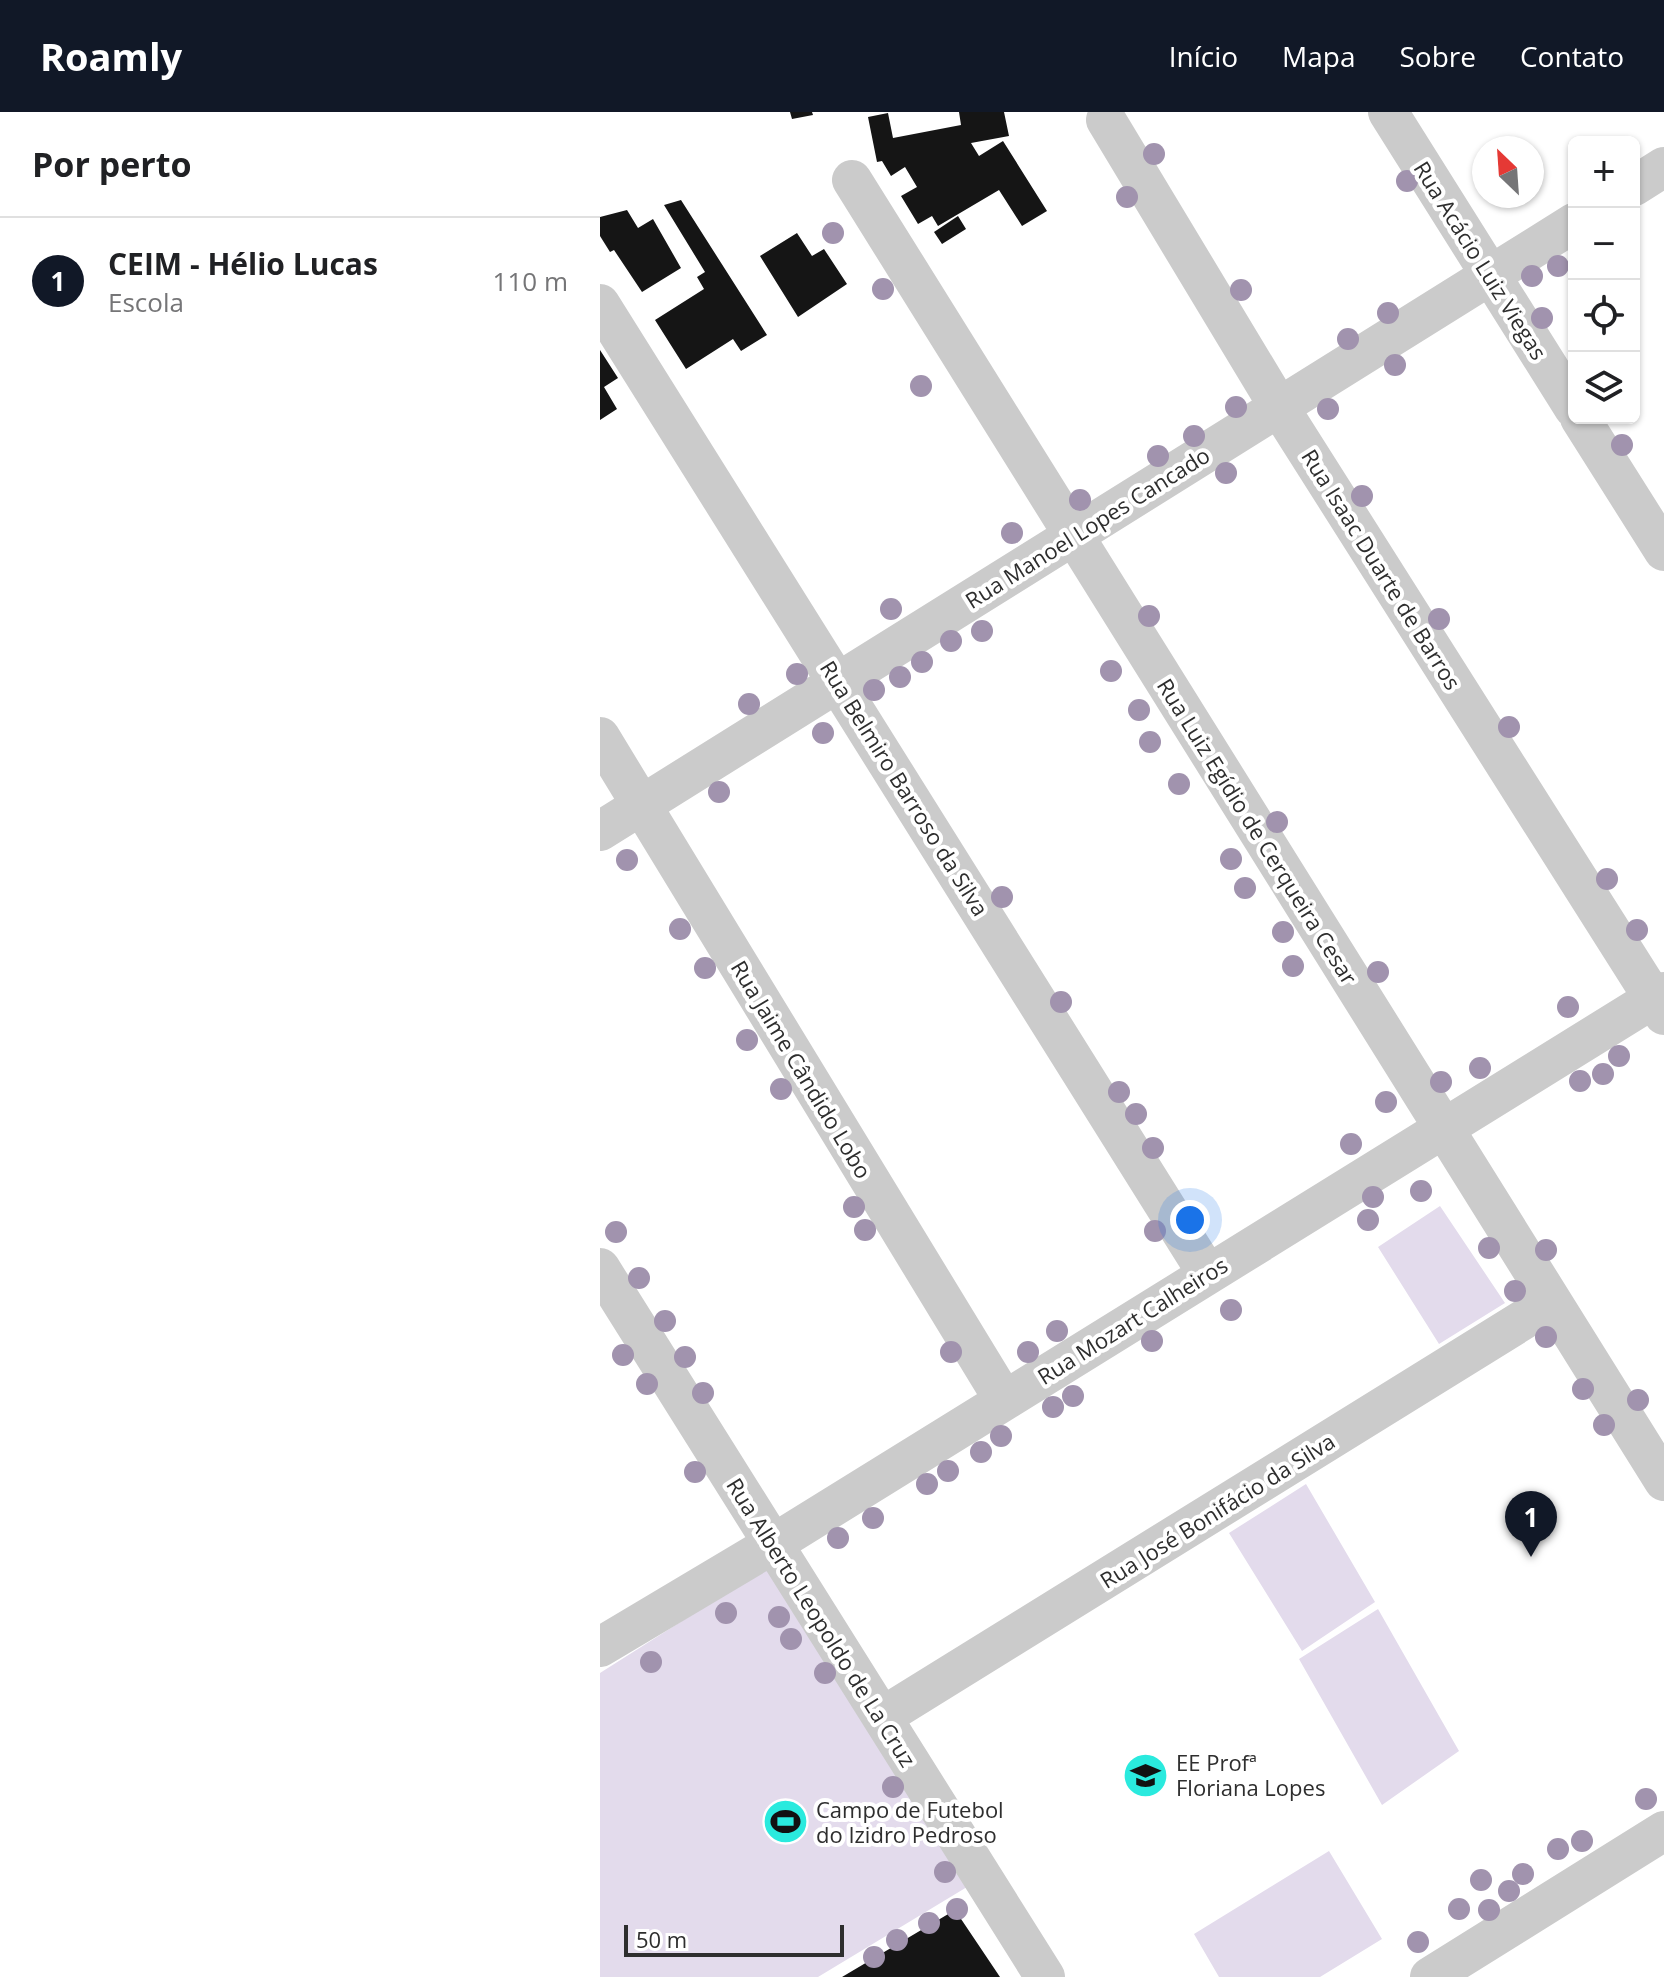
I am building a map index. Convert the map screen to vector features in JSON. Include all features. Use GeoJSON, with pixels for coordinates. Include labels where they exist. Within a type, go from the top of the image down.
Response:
{"type":"FeatureCollection","features":[{"type":"Feature","properties":{"kind":"street","name":"Rua Acácio Luiz Viegas"},"geometry":{"type":"LineString","coordinates":[[1388,112],[1568,398]]}},
{"type":"Feature","properties":{"kind":"street","name":"Rua Isaac Duarte de Barros"},"geometry":{"type":"LineString","coordinates":[[1106,120],[1279,407],[1660,1002]]}},
{"type":"Feature","properties":{"kind":"street"},"geometry":{"type":"LineString","coordinates":[[1640,182],[1664,167]]}},
{"type":"Feature","properties":{"kind":"street","name":"Rua Luiz Egídio de Cerqueira Cesar"},"geometry":{"type":"LineString","coordinates":[[852,180],[1664,1481]]}},
{"type":"Feature","properties":{"kind":"street","name":"Rua Manoel Lopes Cancado"},"geometry":{"type":"LineString","coordinates":[[600,831],[1568,227]]}},
{"type":"Feature","properties":{"kind":"street","name":"Rua Belmiro Barroso da Silva"},"geometry":{"type":"LineString","coordinates":[[600,304],[1207,1273]]}},
{"type":"Feature","properties":{"kind":"street"},"geometry":{"type":"LineString","coordinates":[[1584,424],[1664,551]]}},
{"type":"Feature","properties":{"kind":"street","name":"Rua Jaime Cândido Lobo"},"geometry":{"type":"LineString","coordinates":[[600,737],[1004,1400]]}},
{"type":"Feature","properties":{"kind":"street","name":"Rua Mozart Calheiros"},"geometry":{"type":"LineString","coordinates":[[600,1647],[773,1544],[1444,1128],[1660,1002]]}},
{"type":"Feature","properties":{"kind":"street","name":"Rua Alberto Leopoldo de La Cruz"},"geometry":{"type":"LineString","coordinates":[[600,1268],[1045,1977]]}},
{"type":"Feature","properties":{"kind":"street","name":"Rua José Bonifácio da Silva"},"geometry":{"type":"LineString","coordinates":[[882,1717],[1552,1302]]}},
{"type":"Feature","properties":{"kind":"street"},"geometry":{"type":"LineString","coordinates":[[1430,1977],[1664,1831]]}},
{"type":"Feature","properties":{"kind":"shaded area"},"geometry":{"type":"Polygon","coordinates":[[[1440,1206],[1505,1303],[1439,1344],[1378,1247],[1440,1206]]]}},
{"type":"Feature","properties":{"kind":"shaded area"},"geometry":{"type":"Polygon","coordinates":[[[1306,1484],[1375,1602],[1302,1651],[1229,1533],[1306,1484]]]}},
{"type":"Feature","properties":{"kind":"shaded area"},"geometry":{"type":"Polygon","coordinates":[[[767,1567],[967,1887],[818,1977],[600,1977],[600,1673],[767,1567]]]}},
{"type":"Feature","properties":{"kind":"shaded area"},"geometry":{"type":"Polygon","coordinates":[[[1378,1609],[1459,1751],[1382,1805],[1299,1659],[1378,1609]]]}},
{"type":"Feature","properties":{"kind":"shaded area"},"geometry":{"type":"Polygon","coordinates":[[[1329,1851],[1382,1939],[1320,1977],[1219,1977],[1194,1934],[1329,1851]]]}},
{"type":"Feature","properties":{"kind":"building"},"geometry":{"type":"Polygon","coordinates":[[[790,112],[812,112],[813,115],[792,119],[790,112]]]}},
{"type":"Feature","properties":{"kind":"building"},"geometry":{"type":"Polygon","coordinates":[[[959,112],[1004,112],[1009,136],[971,143],[979,156],[1003,141],[1047,211],[1022,226],[999,190],[938,226],[932,216],[918,224],[901,196],[917,187],[905,167],[891,176],[882,161],[877,162],[868,117],[888,113],[893,138],[961,125],[959,112]]]}},
{"type":"Feature","properties":{"kind":"building"},"geometry":{"type":"Polygon","coordinates":[[[681,200],[767,335],[741,351],[733,339],[686,369],[655,320],[704,289],[697,277],[705,272],[664,205],[681,200]]]}},
{"type":"Feature","properties":{"kind":"building"},"geometry":{"type":"Polygon","coordinates":[[[627,210],[638,228],[653,219],[681,268],[642,292],[614,250],[610,252],[600,236],[600,217],[627,210]]]}},
{"type":"Feature","properties":{"kind":"building"},"geometry":{"type":"Polygon","coordinates":[[[958,216],[966,229],[942,244],[934,232],[958,216]]]}},
{"type":"Feature","properties":{"kind":"building"},"geometry":{"type":"Polygon","coordinates":[[[797,233],[812,256],[824,249],[847,284],[798,317],[760,256],[797,233]]]}},
{"type":"Feature","properties":{"kind":"building"},"geometry":{"type":"Polygon","coordinates":[[[600,350],[618,378],[604,387],[617,409],[600,420],[600,350]]]}},
{"type":"Feature","properties":{"kind":"building"},"geometry":{"type":"Polygon","coordinates":[[[955,1910],[1000,1977],[842,1977],[955,1910]]]}},
{"type":"Feature","properties":{"kind":"place","name":"CEIM - Hélio Lucas"},"geometry":{"type":"Point","coordinates":[1531,1557]}},
{"type":"Feature","properties":{"kind":"place","name":"EE Profª Floriana Lopes"},"geometry":{"type":"Point","coordinates":[1145,1775]}},
{"type":"Feature","properties":{"kind":"place","name":"Campo de Futebol do Izidro Pedroso"},"geometry":{"type":"Point","coordinates":[785,1822]}}]}
